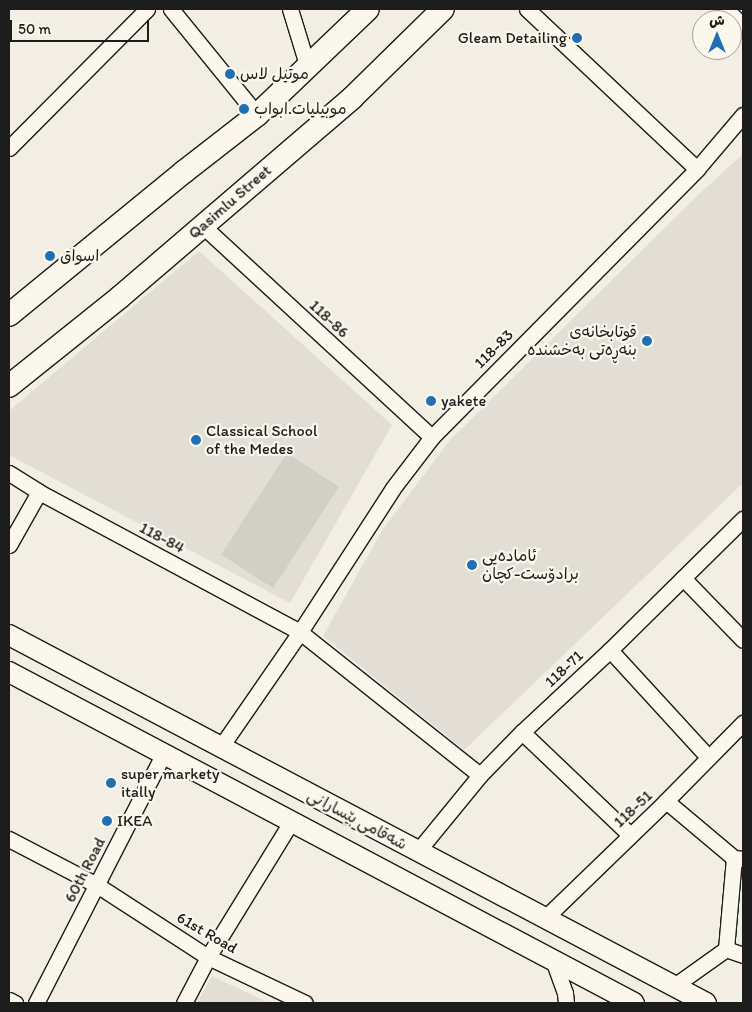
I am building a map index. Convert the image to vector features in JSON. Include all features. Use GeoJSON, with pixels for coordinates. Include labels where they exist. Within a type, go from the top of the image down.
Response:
{"type":"FeatureCollection","features":[{"type":"Feature","properties":{"kind":"main road"},"geometry":{"type":"LineString","coordinates":[[9,314],[257,115],[368,9]]}},
{"type":"Feature","properties":{"kind":"main road","name":"Qasimlu Street"},"geometry":{"type":"LineString","coordinates":[[9,386],[203,226],[352,98],[443,9]]}},
{"type":"Feature","properties":{"kind":"main road","name":"شەقامی بێسارانی"},"geometry":{"type":"LineString","coordinates":[[9,635],[706,1003]]}},
{"type":"Feature","properties":{"kind":"main road"},"geometry":{"type":"LineString","coordinates":[[16,676],[38,652]]}},
{"type":"Feature","properties":{"kind":"main road","name":"شەقامی بێسارانی"},"geometry":{"type":"LineString","coordinates":[[16,676],[554,960],[619,1001]]}},
{"type":"Feature","properties":{"kind":"street"},"geometry":{"type":"LineString","coordinates":[[9,148],[147,9]]}},
{"type":"Feature","properties":{"kind":"street"},"geometry":{"type":"LineString","coordinates":[[172,9],[257,115]]}},
{"type":"Feature","properties":{"kind":"street"},"geometry":{"type":"LineString","coordinates":[[290,9],[308,68]]}},
{"type":"Feature","properties":{"kind":"street"},"geometry":{"type":"LineString","coordinates":[[527,9],[697,169]]}},
{"type":"Feature","properties":{"kind":"street"},"geometry":{"type":"LineString","coordinates":[[726,9],[743,26]]}},
{"type":"Feature","properties":{"kind":"street","name":"118-83"},"geometry":{"type":"LineString","coordinates":[[220,748],[300,632],[393,488],[432,437],[697,169],[743,115]]}},
{"type":"Feature","properties":{"kind":"street","name":"118-86"},"geometry":{"type":"LineString","coordinates":[[203,226],[432,437]]}},
{"type":"Feature","properties":{"kind":"street","name":"118-84"},"geometry":{"type":"LineString","coordinates":[[9,473],[39,492],[300,632],[480,775]]}},
{"type":"Feature","properties":{"kind":"street"},"geometry":{"type":"LineString","coordinates":[[9,545],[39,492]]}},
{"type":"Feature","properties":{"kind":"street","name":"118-71"},"geometry":{"type":"LineString","coordinates":[[417,852],[480,775],[522,732],[610,650],[743,519]]}},
{"type":"Feature","properties":{"kind":"street"},"geometry":{"type":"LineString","coordinates":[[684,578],[743,640]]}},
{"type":"Feature","properties":{"kind":"street"},"geometry":{"type":"LineString","coordinates":[[610,650],[708,757]]}},
{"type":"Feature","properties":{"kind":"street","name":"118-51"},"geometry":{"type":"LineString","coordinates":[[544,918],[666,801],[743,723]]}},
{"type":"Feature","properties":{"kind":"street"},"geometry":{"type":"LineString","coordinates":[[522,732],[630,834]]}},
{"type":"Feature","properties":{"kind":"street","name":"60th Road"},"geometry":{"type":"LineString","coordinates":[[36,1003],[164,753]]}},
{"type":"Feature","properties":{"kind":"street"},"geometry":{"type":"LineString","coordinates":[[666,801],[739,858],[726,949],[674,986]]}},
{"type":"Feature","properties":{"kind":"street"},"geometry":{"type":"LineString","coordinates":[[184,1003],[208,956],[291,822]]}},
{"type":"Feature","properties":{"kind":"street","name":"61st Road"},"geometry":{"type":"LineString","coordinates":[[9,839],[97,885],[208,956],[305,1003]]}},
{"type":"Feature","properties":{"kind":"street"},"geometry":{"type":"LineString","coordinates":[[726,949],[743,955]]}},
{"type":"Feature","properties":{"kind":"street"},"geometry":{"type":"LineString","coordinates":[[554,960],[566,993],[566,1003]]}},
{"type":"Feature","properties":{"kind":"street"},"geometry":{"type":"LineString","coordinates":[[9,1000],[15,1003]]}},
{"type":"Feature","properties":{"kind":"shaded area"},"geometry":{"type":"Polygon","coordinates":[[[743,154],[743,483],[464,750],[323,636],[383,529],[450,440],[697,196],[743,154]]]}},
{"type":"Feature","properties":{"kind":"shaded area","name":"Classical School of the Medes"},"geometry":{"type":"Polygon","coordinates":[[[199,251],[392,425],[290,603],[9,455],[9,411],[199,251]]]}},
{"type":"Feature","properties":{"kind":"shaded area"},"geometry":{"type":"Polygon","coordinates":[[[287,453],[339,487],[273,588],[221,554],[287,453]]]}},
{"type":"Feature","properties":{"kind":"shaded area"},"geometry":{"type":"Polygon","coordinates":[[[212,976],[269,1003],[197,1003],[212,976]]]}},
{"type":"Feature","properties":{"kind":"place","name":"Gleam Detailing"},"geometry":{"type":"Point","coordinates":[577,38]}},
{"type":"Feature","properties":{"kind":"place","name":"موتيل لاس"},"geometry":{"type":"Point","coordinates":[230,74]}},
{"type":"Feature","properties":{"kind":"place","name":"موبيليات.ابواب"},"geometry":{"type":"Point","coordinates":[244,109]}},
{"type":"Feature","properties":{"kind":"place","name":"اسواق"},"geometry":{"type":"Point","coordinates":[50,256]}},
{"type":"Feature","properties":{"kind":"place","name":"قوتابخانەی بنەڕەتی بەخشندە"},"geometry":{"type":"Point","coordinates":[647,341]}},
{"type":"Feature","properties":{"kind":"place","name":"yakete"},"geometry":{"type":"Point","coordinates":[431,401]}},
{"type":"Feature","properties":{"kind":"place","name":"Classical School of the Medes"},"geometry":{"type":"Point","coordinates":[196,440]}},
{"type":"Feature","properties":{"kind":"place","name":"ئامادەیی برادۆست-کچان"},"geometry":{"type":"Point","coordinates":[472,565]}},
{"type":"Feature","properties":{"kind":"place","name":"super markety itally"},"geometry":{"type":"Point","coordinates":[111,783]}},
{"type":"Feature","properties":{"kind":"place","name":"IKEA"},"geometry":{"type":"Point","coordinates":[107,821]}}]}
